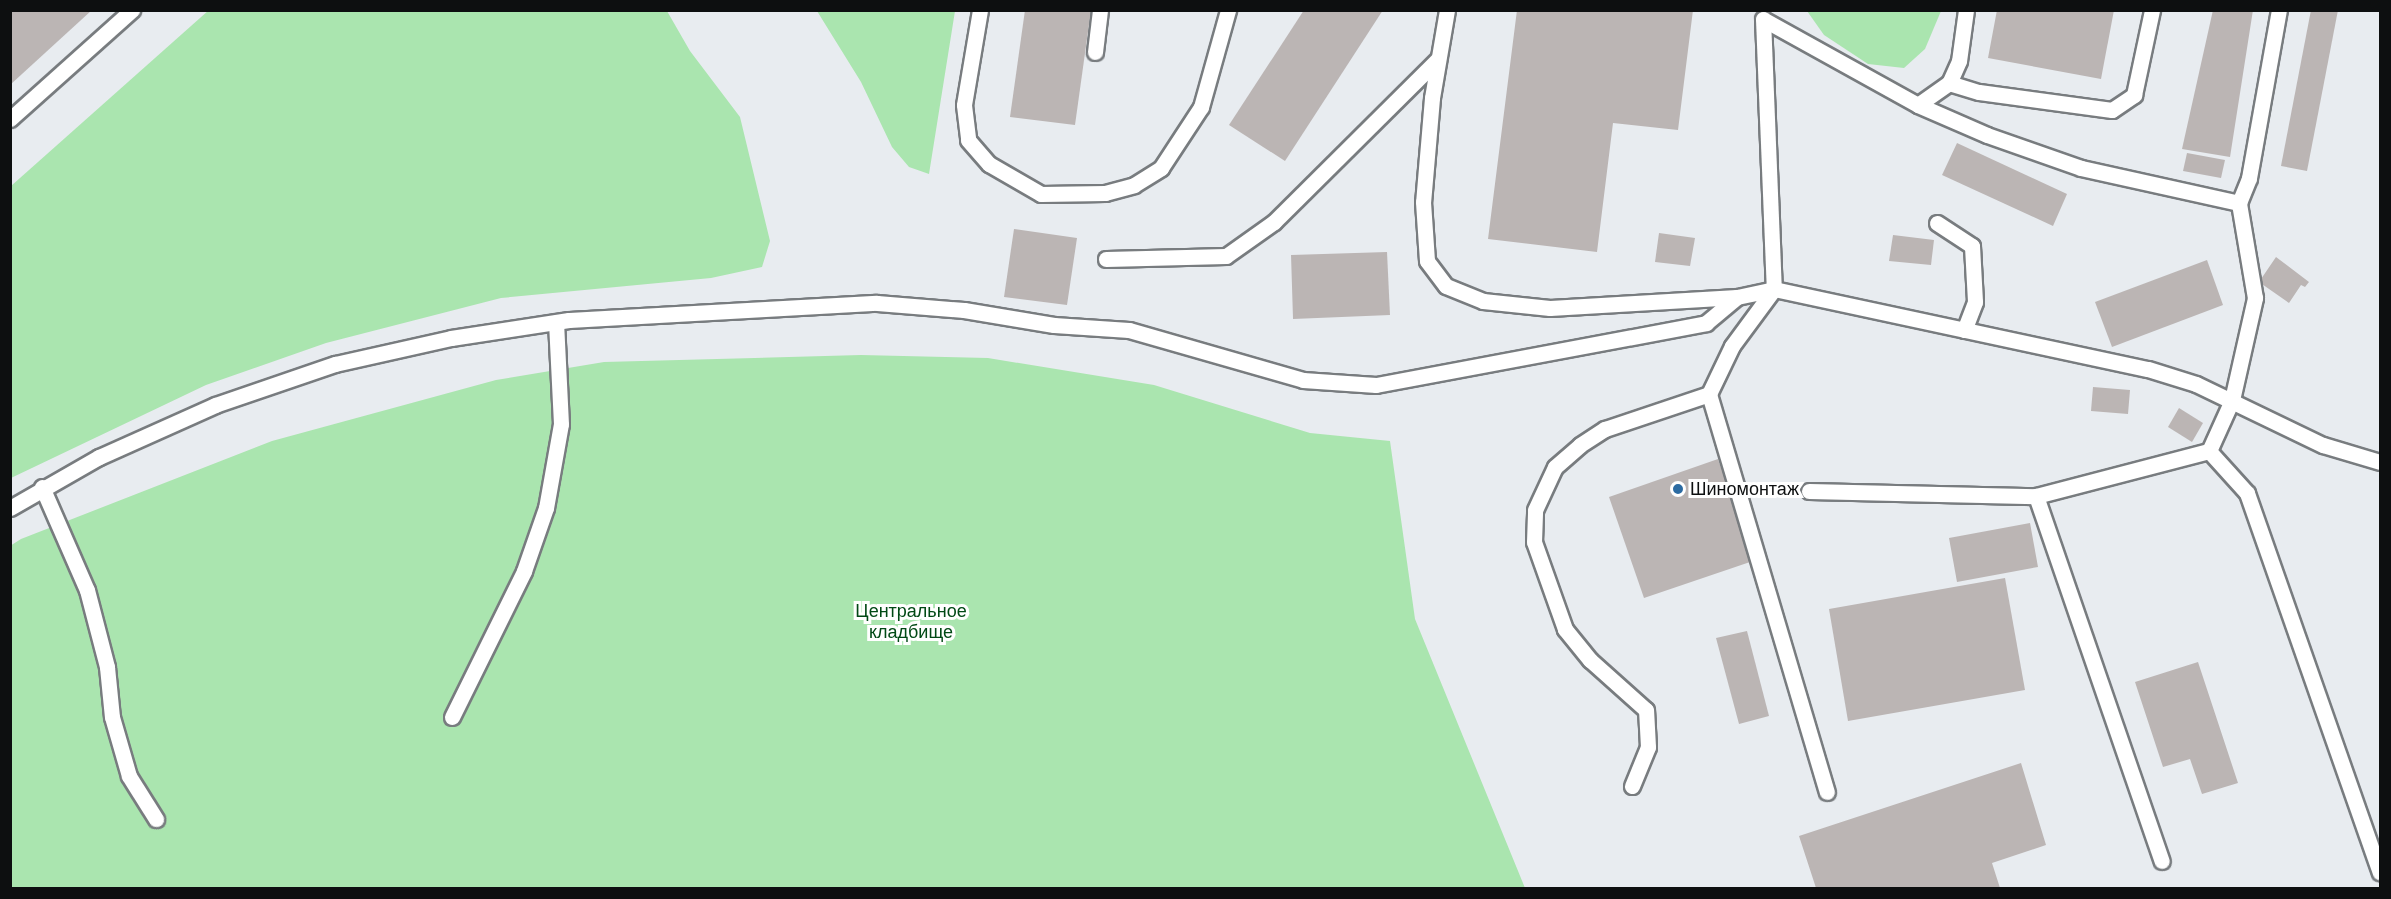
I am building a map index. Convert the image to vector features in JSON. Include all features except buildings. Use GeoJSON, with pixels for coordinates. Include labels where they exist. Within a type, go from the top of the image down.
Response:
{"type":"FeatureCollection","features":[{"type":"Feature","properties":{"kind":"lane"},"geometry":{"type":"LineString","coordinates":[[10,119],[132,10]]}},
{"type":"Feature","properties":{"kind":"lane"},"geometry":{"type":"LineString","coordinates":[[980,10],[964,105],[968,140],[989,164],[1041,194],[1105,193],[1134,185],[1161,168],[1201,107],[1228,10]]}},
{"type":"Feature","properties":{"kind":"lane"},"geometry":{"type":"LineString","coordinates":[[1095,52],[1100,10]]}},
{"type":"Feature","properties":{"kind":"lane"},"geometry":{"type":"LineString","coordinates":[[1447,10],[1438,59],[1423,202],[1427,261],[1446,286],[1483,301],[1550,308],[1737,297],[1774,289],[2148,369],[2232,400],[2323,445],[2380,462]]}},
{"type":"Feature","properties":{"kind":"lane"},"geometry":{"type":"LineString","coordinates":[[1918,105],[1949,83],[1959,61],[1966,10]]}},
{"type":"Feature","properties":{"kind":"lane"},"geometry":{"type":"LineString","coordinates":[[1949,83],[1979,92],[2112,110],[2134,95],[2152,10]]}},
{"type":"Feature","properties":{"kind":"lane"},"geometry":{"type":"LineString","coordinates":[[2209,451],[2232,400],[2255,297],[2239,203],[2249,178],[2279,10]]}},
{"type":"Feature","properties":{"kind":"lane"},"geometry":{"type":"LineString","coordinates":[[1763,15],[1918,105],[1987,135],[2081,168],[2239,203]]}},
{"type":"Feature","properties":{"kind":"lane"},"geometry":{"type":"LineString","coordinates":[[1763,15],[1774,289],[1732,346],[1709,394],[1827,792]]}},
{"type":"Feature","properties":{"kind":"lane"},"geometry":{"type":"LineString","coordinates":[[1106,259],[1226,256],[1274,222],[1438,59]]}},
{"type":"Feature","properties":{"kind":"lane"},"geometry":{"type":"LineString","coordinates":[[1936,223],[1972,246],[1975,302],[1964,330]]}},
{"type":"Feature","properties":{"kind":"lane"},"geometry":{"type":"LineString","coordinates":[[10,508],[42,487],[99,457],[215,405],[335,364],[451,338],[556,322],[877,303],[953,309],[1054,325],[1129,330],[1303,380],[1376,385],[1706,323],[1737,297]]}},
{"type":"Feature","properties":{"kind":"lane"},"geometry":{"type":"LineString","coordinates":[[452,717],[524,571],[546,508],[561,424],[556,322]]}},
{"type":"Feature","properties":{"kind":"lane"},"geometry":{"type":"LineString","coordinates":[[1632,786],[1647,747],[1646,710],[1590,660],[1565,629],[1534,542],[1535,510],[1555,467],[1580,445],[1605,429],[1709,394]]}},
{"type":"Feature","properties":{"kind":"lane"},"geometry":{"type":"LineString","coordinates":[[1809,491],[2036,496],[2209,451]]}},
{"type":"Feature","properties":{"kind":"lane"},"geometry":{"type":"LineString","coordinates":[[2209,451],[2247,493],[2380,872]]}},
{"type":"Feature","properties":{"kind":"lane"},"geometry":{"type":"LineString","coordinates":[[42,487],[87,590],[107,667],[112,717],[129,776],[156,819]]}},
{"type":"Feature","properties":{"kind":"lane"},"geometry":{"type":"LineString","coordinates":[[2036,496],[2162,861]]}},
{"type":"Feature","properties":{"kind":"green space"},"geometry":{"type":"Polygon","coordinates":[[[209,10],[667,11],[690,51],[740,117],[770,241],[762,267],[711,278],[501,298],[326,343],[206,385],[11,478],[11,186],[209,10]]]}},
{"type":"Feature","properties":{"kind":"green space"},"geometry":{"type":"Polygon","coordinates":[[[817,11],[955,11],[929,174],[909,167],[892,147],[861,82],[817,11]]]}},
{"type":"Feature","properties":{"kind":"green space"},"geometry":{"type":"Polygon","coordinates":[[[1807,11],[1941,11],[1925,49],[1904,68],[1868,64],[1824,35],[1807,11]]]}},
{"type":"Feature","properties":{"kind":"green space","name":"Центральное кладбище"},"geometry":{"type":"Polygon","coordinates":[[[861,355],[988,358],[1154,385],[1310,433],[1390,441],[1415,619],[1525,888],[11,888],[10,546],[21,539],[272,441],[496,380],[604,362],[861,355]]]}},
{"type":"Feature","properties":{"kind":"place","name":"Шиномонтаж"},"geometry":{"type":"Point","coordinates":[1678,489]}}]}
